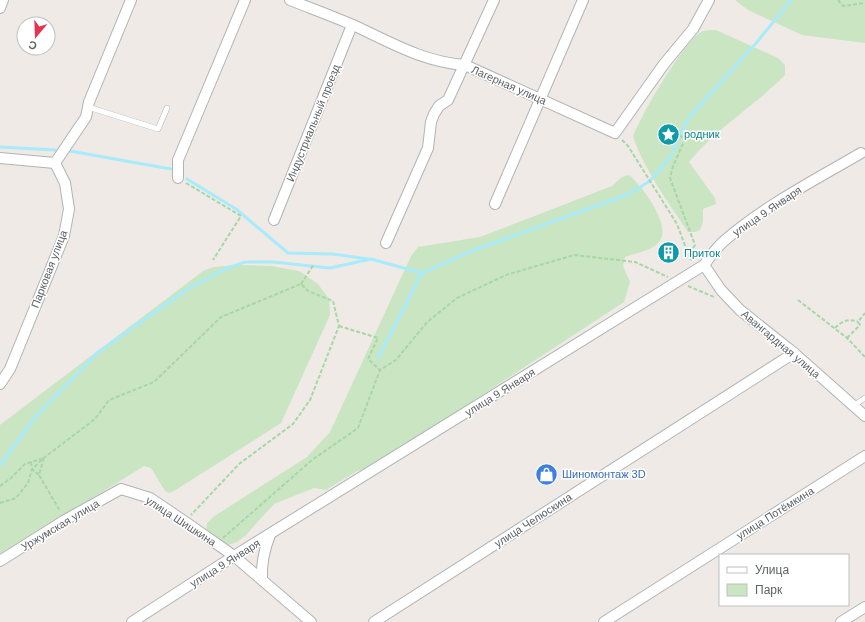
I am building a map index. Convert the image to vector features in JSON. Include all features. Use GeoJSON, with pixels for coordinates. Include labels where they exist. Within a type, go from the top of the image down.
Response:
{"type":"FeatureCollection","features":[{"type":"Feature","properties":{"kind":"street"},"geometry":{"type":"LineString","coordinates":[[0,8],[3,0]]}},
{"type":"Feature","properties":{"kind":"street"},"geometry":{"type":"LineString","coordinates":[[0,158],[55,163],[86,117],[88,107],[131,0]]}},
{"type":"Feature","properties":{"kind":"street"},"geometry":{"type":"LineString","coordinates":[[178,178],[178,160],[245,0]]}},
{"type":"Feature","properties":{"kind":"street","name":"Лагерная улица"},"geometry":{"type":"LineString","coordinates":[[290,0],[352,25],[423,58],[446,64],[465,66],[615,133],[664,64],[693,29],[709,0]]}},
{"type":"Feature","properties":{"kind":"street"},"geometry":{"type":"LineString","coordinates":[[386,243],[428,148],[431,122],[434,114],[439,106],[448,100],[465,66],[494,0]]}},
{"type":"Feature","properties":{"kind":"street"},"geometry":{"type":"LineString","coordinates":[[495,204],[583,0]]}},
{"type":"Feature","properties":{"kind":"street","name":"Индустриальный проезд"},"geometry":{"type":"LineString","coordinates":[[274,220],[352,25]]}},
{"type":"Feature","properties":{"kind":"street","name":"улица 9 Января"},"geometry":{"type":"LineString","coordinates":[[132,622],[234,556],[678,282],[704,265],[722,242],[744,224],[807,184],[861,153]]}},
{"type":"Feature","properties":{"kind":"street","name":"Парковая улица"},"geometry":{"type":"LineString","coordinates":[[0,384],[10,369],[64,236],[69,209],[65,183],[55,163]]}},
{"type":"Feature","properties":{"kind":"street","name":"Авангардная улица"},"geometry":{"type":"LineString","coordinates":[[704,265],[721,290],[735,306],[794,353],[865,416]]}},
{"type":"Feature","properties":{"kind":"street","name":"улица Челюскина"},"geometry":{"type":"LineString","coordinates":[[374,622],[794,353]]}},
{"type":"Feature","properties":{"kind":"street","name":"улица Потёмкина"},"geometry":{"type":"LineString","coordinates":[[604,622],[865,456]]}},
{"type":"Feature","properties":{"kind":"street","name":"улица Шишкина"},"geometry":{"type":"LineString","coordinates":[[121,489],[150,498],[184,521],[234,556],[311,622]]}},
{"type":"Feature","properties":{"kind":"street","name":"Уржумская улица"},"geometry":{"type":"LineString","coordinates":[[0,561],[65,520],[121,489]]}},
{"type":"Feature","properties":{"kind":"street"},"geometry":{"type":"LineString","coordinates":[[262,580],[264,551],[270,535]]}},
{"type":"Feature","properties":{"kind":"street"},"geometry":{"type":"LineString","coordinates":[[842,622],[865,607]]}},
{"type":"Feature","properties":{"kind":"lane"},"geometry":{"type":"LineString","coordinates":[[88,107],[158,129],[167,108]]}},
{"type":"Feature","properties":{"kind":"lane"},"geometry":{"type":"LineString","coordinates":[[853,406],[865,398]]}},
{"type":"Feature","properties":{"kind":"path"},"geometry":{"type":"LineString","coordinates":[[838,0],[843,6],[865,3]]}},
{"type":"Feature","properties":{"kind":"path"},"geometry":{"type":"LineString","coordinates":[[674,132],[685,139],[673,166],[670,178],[695,245],[688,254]]}},
{"type":"Feature","properties":{"kind":"path"},"geometry":{"type":"LineString","coordinates":[[628,146],[677,224],[690,259],[704,265]]}},
{"type":"Feature","properties":{"kind":"path"},"geometry":{"type":"LineString","coordinates":[[178,178],[241,216],[213,260]]}},
{"type":"Feature","properties":{"kind":"path"},"geometry":{"type":"LineString","coordinates":[[216,544],[312,460],[358,428],[380,370],[396,360],[428,322],[457,298],[506,275],[574,255],[635,262],[735,306]]}},
{"type":"Feature","properties":{"kind":"path"},"geometry":{"type":"LineString","coordinates":[[0,503],[16,498],[28,483],[32,469],[45,457],[95,419],[109,400],[154,382],[221,317],[301,284],[314,264]]}},
{"type":"Feature","properties":{"kind":"path"},"geometry":{"type":"LineString","coordinates":[[184,521],[239,464],[293,424],[310,400],[339,326],[333,301],[308,291],[301,284]]}},
{"type":"Feature","properties":{"kind":"path"},"geometry":{"type":"LineString","coordinates":[[798,300],[847,338],[865,357]]}},
{"type":"Feature","properties":{"kind":"path"},"geometry":{"type":"LineString","coordinates":[[847,338],[860,325],[858,322],[865,313]]}},
{"type":"Feature","properties":{"kind":"path"},"geometry":{"type":"LineString","coordinates":[[834,328],[842,321],[853,320],[858,322]]}},
{"type":"Feature","properties":{"kind":"path"},"geometry":{"type":"LineString","coordinates":[[339,326],[378,338],[368,359],[380,370]]}},
{"type":"Feature","properties":{"kind":"path"},"geometry":{"type":"LineString","coordinates":[[0,486],[11,478],[25,464],[45,457]]}},
{"type":"Feature","properties":{"kind":"path"},"geometry":{"type":"LineString","coordinates":[[39,475],[45,457]]}},
{"type":"Feature","properties":{"kind":"path"},"geometry":{"type":"LineString","coordinates":[[30,462],[32,469],[39,475],[65,520]]}},
{"type":"Feature","properties":{"kind":"green space"},"geometry":{"type":"Polygon","coordinates":[[[735,0],[865,0],[865,43],[802,35],[748,10],[735,0]]]}},
{"type":"Feature","properties":{"kind":"green space"},"geometry":{"type":"Polygon","coordinates":[[[706,30],[716,30],[778,58],[785,65],[785,75],[711,138],[689,162],[715,198],[716,204],[703,209],[703,222],[700,230],[688,232],[650,174],[633,137],[653,97],[684,50],[701,32],[706,30]]]}},
{"type":"Feature","properties":{"kind":"green space"},"geometry":{"type":"Polygon","coordinates":[[[629,175],[635,180],[654,207],[662,227],[662,235],[659,242],[652,248],[625,257],[623,266],[630,282],[624,302],[380,462],[366,469],[357,471],[326,490],[314,488],[274,504],[245,536],[237,542],[228,545],[206,532],[207,523],[213,517],[307,457],[330,432],[411,256],[418,247],[480,237],[612,186],[622,177],[629,175]]]}},
{"type":"Feature","properties":{"kind":"green space"},"geometry":{"type":"Polygon","coordinates":[[[237,265],[272,266],[299,271],[318,284],[329,299],[330,315],[281,423],[169,493],[165,491],[151,468],[144,466],[0,556],[0,425],[203,271],[214,267],[237,265]]]}},
{"type":"Feature","properties":{"kind":"waterway"},"geometry":{"type":"LineString","coordinates":[[0,465],[36,416],[97,353],[189,288],[225,269],[245,262],[273,262],[330,268],[371,259],[422,273],[474,250],[627,195],[650,181],[671,156],[687,120],[757,42],[791,0]]}},
{"type":"Feature","properties":{"kind":"waterway"},"geometry":{"type":"LineString","coordinates":[[0,147],[55,150]]}},
{"type":"Feature","properties":{"kind":"waterway"},"geometry":{"type":"LineString","coordinates":[[70,151],[171,169]]}},
{"type":"Feature","properties":{"kind":"waterway"},"geometry":{"type":"LineString","coordinates":[[187,179],[236,209],[288,253],[333,254],[368,259]]}},
{"type":"Feature","properties":{"kind":"waterway"},"geometry":{"type":"LineString","coordinates":[[378,358],[422,273]]}},
{"type":"Feature","properties":{"kind":"place","name":"родник"},"geometry":{"type":"Point","coordinates":[668,134]}},
{"type":"Feature","properties":{"kind":"place","name":"Приток"},"geometry":{"type":"Point","coordinates":[668,253]}},
{"type":"Feature","properties":{"kind":"place","name":"Шиномонтаж 3D"},"geometry":{"type":"Point","coordinates":[546,474]}}]}
